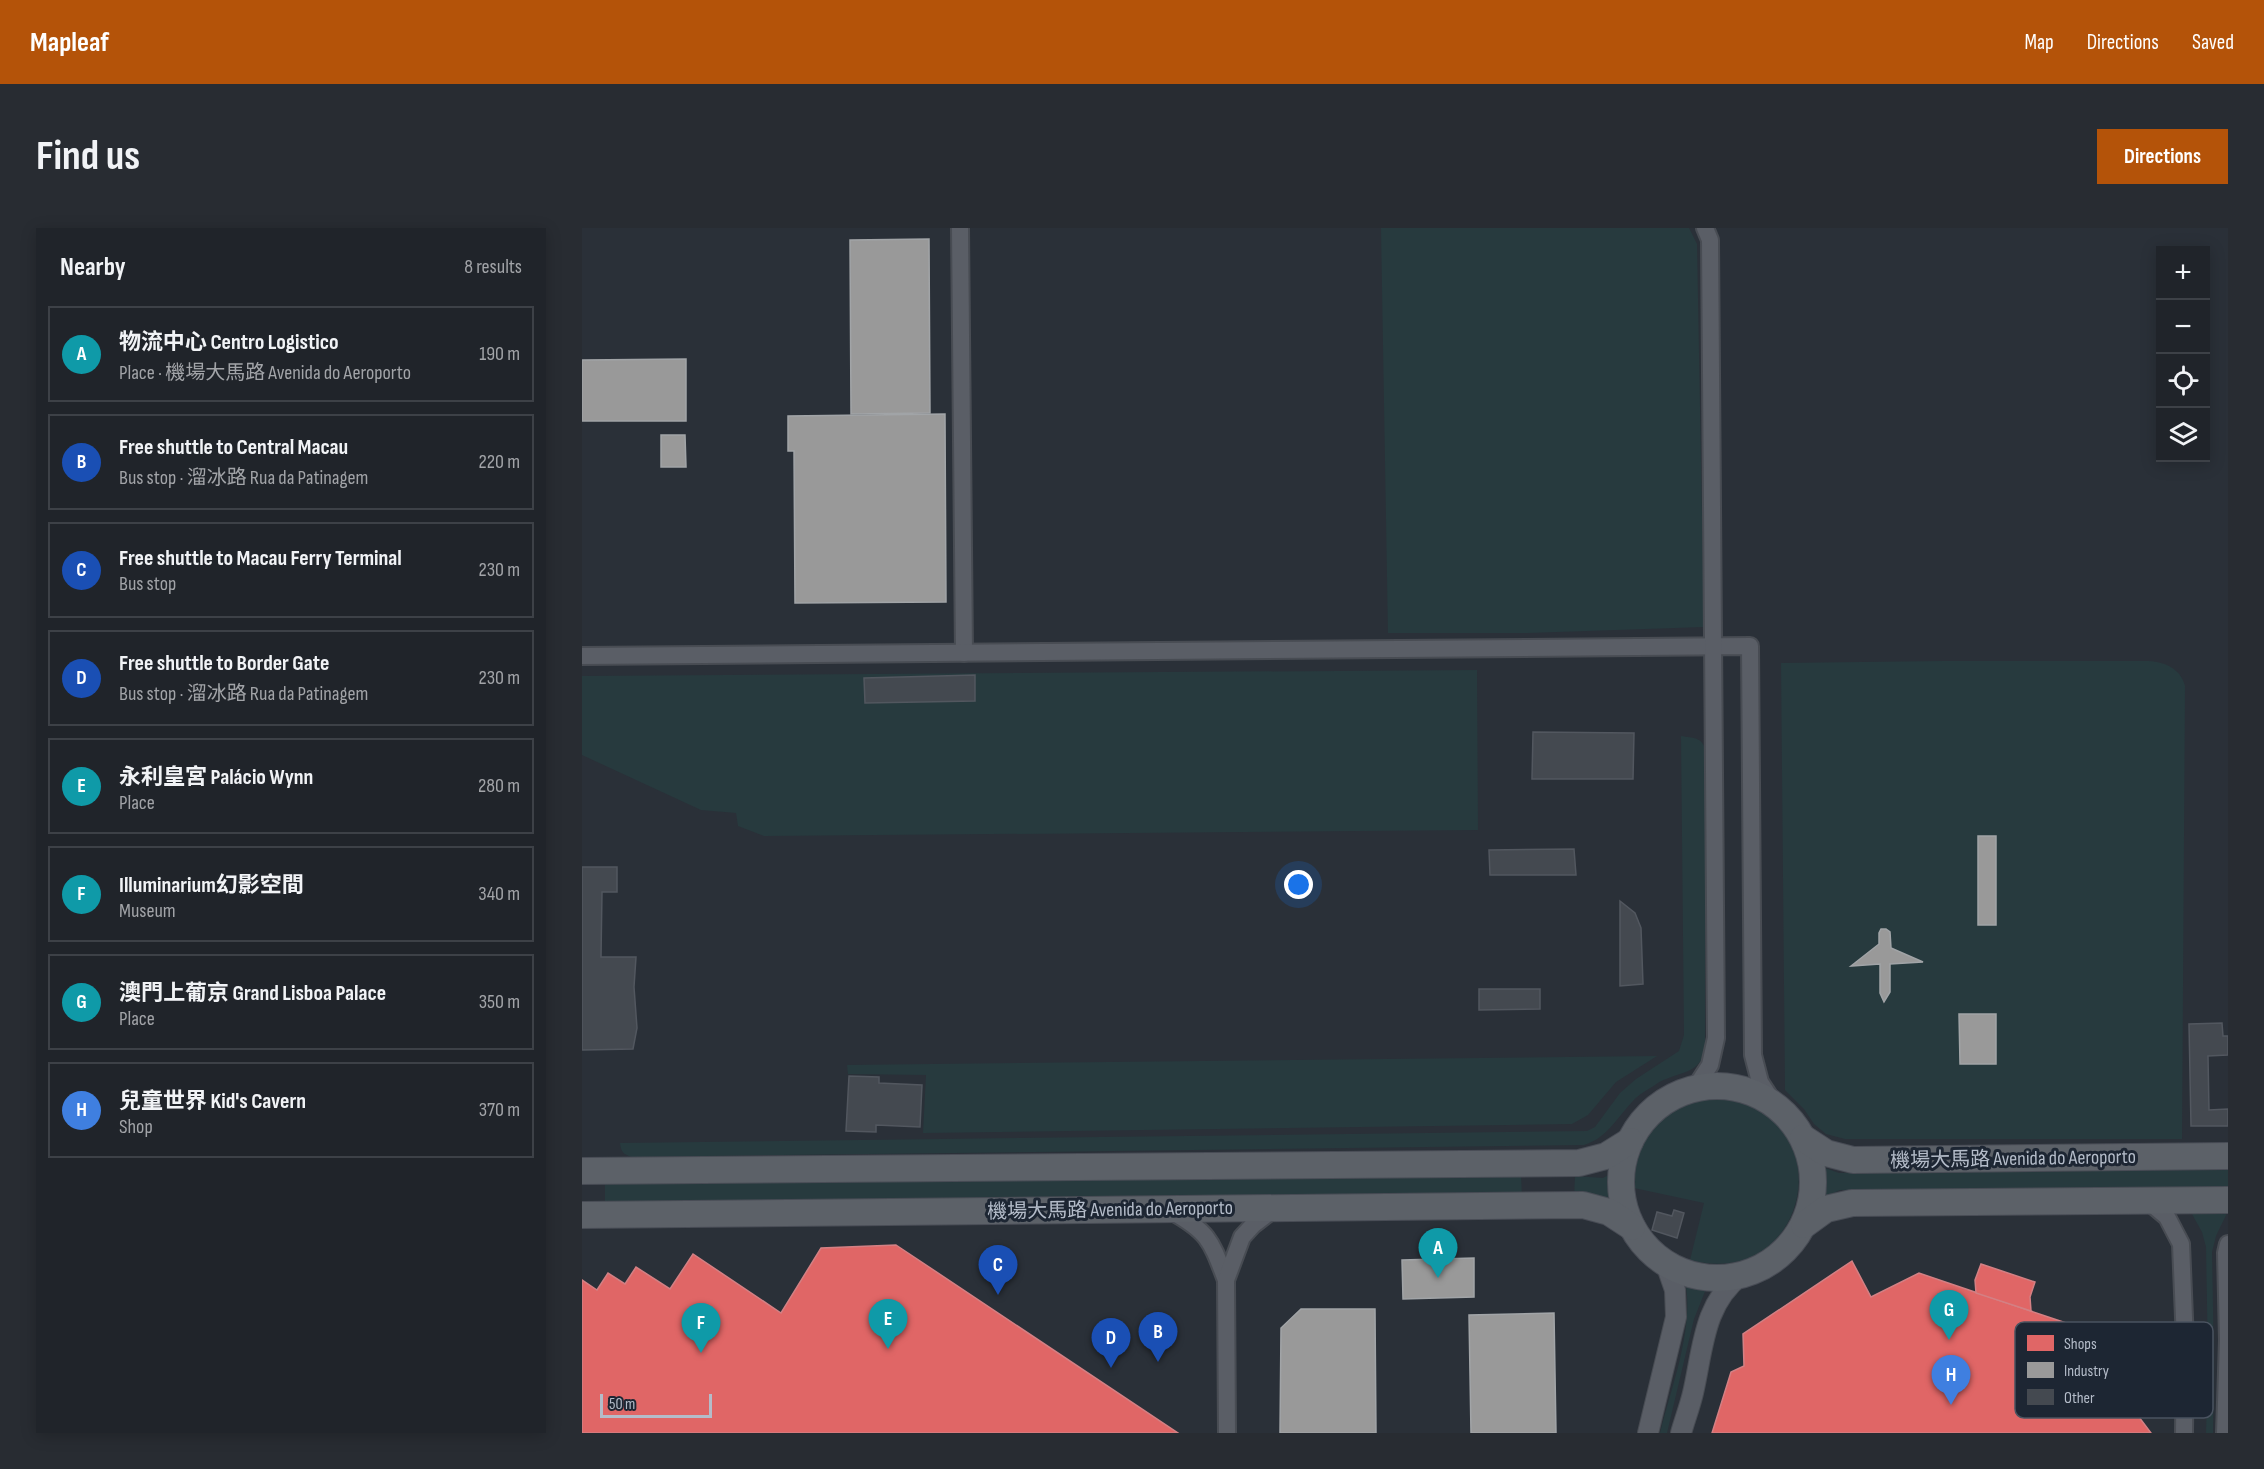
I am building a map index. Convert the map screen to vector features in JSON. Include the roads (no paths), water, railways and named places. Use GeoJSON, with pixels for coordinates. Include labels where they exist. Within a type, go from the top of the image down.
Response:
{"type":"FeatureCollection","features":[{"type":"Feature","properties":{"kind":"main road"},"geometry":{"type":"LineString","coordinates":[[1737,1087],[1757,1094],[1775,1105],[1791,1120],[1803,1138],[1811,1159],[1814,1181],[1811,1204],[1804,1225],[1788,1248],[1767,1265],[1741,1275],[1716,1279],[1690,1275],[1666,1264],[1647,1248],[1632,1227],[1622,1199],[1622,1169],[1630,1141],[1657,1107],[1695,1088],[1737,1087]]}},
{"type":"Feature","properties":{"kind":"main road","name":"機場大馬路 Avenida do Aeroporto"},"geometry":{"type":"LineString","coordinates":[[1803,1138],[1826,1153],[1853,1160],[2228,1156]]}},
{"type":"Feature","properties":{"kind":"main road"},"geometry":{"type":"LineString","coordinates":[[582,1171],[1579,1162],[1606,1156],[1630,1141]]}},
{"type":"Feature","properties":{"kind":"main road"},"geometry":{"type":"LineString","coordinates":[[1804,1225],[1826,1209],[1852,1203],[2228,1200]]}},
{"type":"Feature","properties":{"kind":"main road","name":"機場大馬路 Avenida do Aeroporto"},"geometry":{"type":"LineString","coordinates":[[582,1215],[1583,1205],[1609,1212],[1632,1227]]}},
{"type":"Feature","properties":{"kind":"street"},"geometry":{"type":"LineString","coordinates":[[960,228],[964,653]]}},
{"type":"Feature","properties":{"kind":"street"},"geometry":{"type":"LineString","coordinates":[[1695,1088],[1710,1065],[1716,1038],[1710,240],[1705,228]]}},
{"type":"Feature","properties":{"kind":"street"},"geometry":{"type":"LineString","coordinates":[[582,656],[1750,646],[1753,1055],[1760,1082],[1775,1105]]}},
{"type":"Feature","properties":{"kind":"street"},"geometry":{"type":"LineString","coordinates":[[2148,1201],[2167,1217],[2181,1244],[2185,1322]]}},
{"type":"Feature","properties":{"kind":"street"},"geometry":{"type":"LineString","coordinates":[[1227,1433],[1226,1280],[1242,1237],[1253,1225],[1276,1208]]}},
{"type":"Feature","properties":{"kind":"street"},"geometry":{"type":"LineString","coordinates":[[1167,1209],[1194,1224],[1212,1244],[1226,1280]]}},
{"type":"Feature","properties":{"kind":"street"},"geometry":{"type":"LineString","coordinates":[[2225,1433],[2228,1340],[2226,1253],[2228,1244]]}},
{"type":"Feature","properties":{"kind":"street"},"geometry":{"type":"LineString","coordinates":[[1648,1433],[1676,1317],[1675,1290],[1666,1264]]}},
{"type":"Feature","properties":{"kind":"street"},"geometry":{"type":"LineString","coordinates":[[1681,1433],[1693,1394],[1708,1319],[1721,1294],[1741,1275]]}},
{"type":"Feature","properties":{"kind":"street"},"geometry":{"type":"LineString","coordinates":[[2184,1418],[2184,1433]]}},
{"type":"Feature","properties":{"kind":"place","name":"物流中心 Centro Logistico"},"geometry":{"type":"Point","coordinates":[1438,1278]}},
{"type":"Feature","properties":{"kind":"place","name":"Free shuttle to Macau Ferry Terminal"},"geometry":{"type":"Point","coordinates":[998,1295]}},
{"type":"Feature","properties":{"kind":"place","name":"澳門上葡京 Grand Lisboa Palace"},"geometry":{"type":"Point","coordinates":[1949,1340]}},
{"type":"Feature","properties":{"kind":"place","name":"永利皇宮 Palácio Wynn"},"geometry":{"type":"Point","coordinates":[888,1349]}},
{"type":"Feature","properties":{"kind":"place","name":"Illuminarium幻影空間"},"geometry":{"type":"Point","coordinates":[701,1353]}},
{"type":"Feature","properties":{"kind":"place","name":"Free shuttle to Central Macau"},"geometry":{"type":"Point","coordinates":[1158,1362]}},
{"type":"Feature","properties":{"kind":"place","name":"Free shuttle to Border Gate"},"geometry":{"type":"Point","coordinates":[1111,1368]}},
{"type":"Feature","properties":{"kind":"place","name":"兒童世界 Kid's Cavern"},"geometry":{"type":"Point","coordinates":[1951,1405]}}]}
